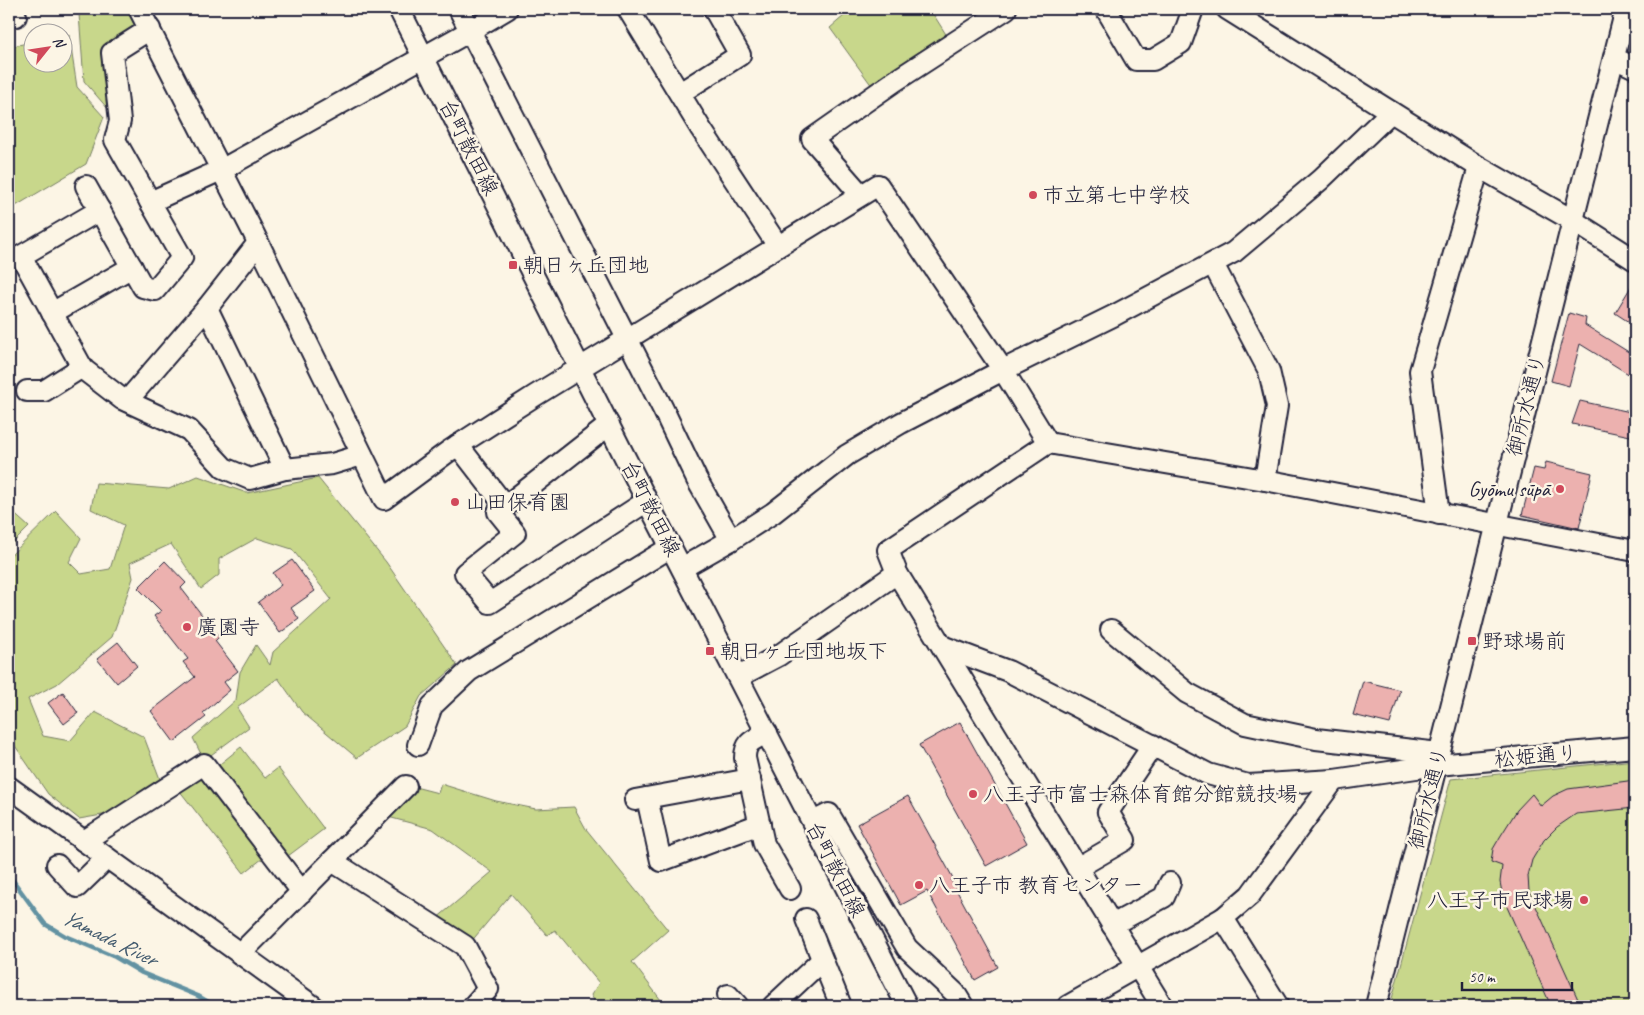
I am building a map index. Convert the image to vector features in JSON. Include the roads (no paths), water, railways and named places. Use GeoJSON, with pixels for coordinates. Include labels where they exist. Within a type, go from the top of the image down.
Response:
{"type":"FeatureCollection","features":[{"type":"Feature","properties":{"kind":"street"},"geometry":{"type":"LineString","coordinates":[[140,9],[222,170],[384,499],[458,445],[536,395],[878,185],[1003,370],[1048,443]]}},
{"type":"Feature","properties":{"kind":"street","name":"台町散田線"},"geometry":{"type":"LineString","coordinates":[[399,9],[647,501],[907,1006]]}},
{"type":"Feature","properties":{"kind":"street"},"geometry":{"type":"LineString","coordinates":[[459,9],[697,480],[731,540]]}},
{"type":"Feature","properties":{"kind":"street"},"geometry":{"type":"LineString","coordinates":[[150,202],[222,170],[506,9]]}},
{"type":"Feature","properties":{"kind":"street"},"geometry":{"type":"LineString","coordinates":[[628,9],[778,246]]}},
{"type":"Feature","properties":{"kind":"street"},"geometry":{"type":"LineString","coordinates":[[680,93],[740,55],[714,9]]}},
{"type":"Feature","properties":{"kind":"street"},"geometry":{"type":"LineString","coordinates":[[861,195],[812,139],[895,81],[1006,9]]}},
{"type":"Feature","properties":{"kind":"street"},"geometry":{"type":"LineString","coordinates":[[1106,9],[1136,60],[1153,60],[1181,43],[1193,9]]}},
{"type":"Feature","properties":{"kind":"street"},"geometry":{"type":"LineString","coordinates":[[1227,9],[1479,167],[1572,220],[1635,260]]}},
{"type":"Feature","properties":{"kind":"street","name":"御所水通り"},"geometry":{"type":"LineString","coordinates":[[1376,1006],[1626,9]]}},
{"type":"Feature","properties":{"kind":"street"},"geometry":{"type":"LineString","coordinates":[[86,186],[143,287],[155,290],[182,258],[115,140],[120,121],[112,53],[150,30]]}},
{"type":"Feature","properties":{"kind":"street"},"geometry":{"type":"LineString","coordinates":[[1614,58],[1635,68]]}},
{"type":"Feature","properties":{"kind":"street"},"geometry":{"type":"LineString","coordinates":[[682,568],[773,513],[848,455],[901,423],[1115,315],[1234,252],[1320,180],[1391,112]]}},
{"type":"Feature","properties":{"kind":"street"},"geometry":{"type":"LineString","coordinates":[[1439,514],[1420,371],[1479,167]]}},
{"type":"Feature","properties":{"kind":"street"},"geometry":{"type":"LineString","coordinates":[[100,210],[20,256],[82,367],[122,399],[189,430],[224,468],[250,479],[285,470],[332,464],[362,455]]}},
{"type":"Feature","properties":{"kind":"street"},"geometry":{"type":"LineString","coordinates":[[128,401],[207,308],[258,243]]}},
{"type":"Feature","properties":{"kind":"street"},"geometry":{"type":"LineString","coordinates":[[1213,264],[1269,371],[1276,406],[1265,480]]}},
{"type":"Feature","properties":{"kind":"street"},"geometry":{"type":"LineString","coordinates":[[52,313],[132,266]]}},
{"type":"Feature","properties":{"kind":"street"},"geometry":{"type":"LineString","coordinates":[[207,308],[285,470]]}},
{"type":"Feature","properties":{"kind":"street"},"geometry":{"type":"LineString","coordinates":[[27,391],[44,391],[82,367]]}},
{"type":"Feature","properties":{"kind":"street"},"geometry":{"type":"LineString","coordinates":[[609,425],[498,512],[515,533],[465,573],[490,604],[647,501]]}},
{"type":"Feature","properties":{"kind":"street"},"geometry":{"type":"LineString","coordinates":[[1162,1006],[897,573],[888,550],[1048,443],[1265,480],[1635,550]]}},
{"type":"Feature","properties":{"kind":"street"},"geometry":{"type":"LineString","coordinates":[[458,445],[505,506]]}},
{"type":"Feature","properties":{"kind":"street"},"geometry":{"type":"LineString","coordinates":[[418,745],[432,706],[469,670],[671,548]]}},
{"type":"Feature","properties":{"kind":"street"},"geometry":{"type":"LineString","coordinates":[[738,677],[778,656],[897,573]]}},
{"type":"Feature","properties":{"kind":"street"},"geometry":{"type":"LineString","coordinates":[[1111,630],[1187,693],[1245,724],[1316,739],[1438,759]]}},
{"type":"Feature","properties":{"kind":"street"},"geometry":{"type":"LineString","coordinates":[[942,646],[1008,671],[1208,774],[1248,785],[1334,780],[1438,759]]}},
{"type":"Feature","properties":{"kind":"street"},"geometry":{"type":"LineString","coordinates":[[767,733],[749,743],[745,749],[745,758],[764,844],[790,889]]}},
{"type":"Feature","properties":{"kind":"street"},"geometry":{"type":"LineString","coordinates":[[1077,868],[1125,840],[1108,812],[1153,745]]}},
{"type":"Feature","properties":{"kind":"street","name":"松姫通り"},"geometry":{"type":"LineString","coordinates":[[1438,759],[1635,747]]}},
{"type":"Feature","properties":{"kind":"street"},"geometry":{"type":"LineString","coordinates":[[84,841],[204,764],[302,892]]}},
{"type":"Feature","properties":{"kind":"street"},"geometry":{"type":"LineString","coordinates":[[750,779],[641,799],[662,861],[760,824]]}},
{"type":"Feature","properties":{"kind":"street"},"geometry":{"type":"LineString","coordinates":[[1068,1006],[1223,918],[1250,895],[1334,780]]}},
{"type":"Feature","properties":{"kind":"street"},"geometry":{"type":"LineString","coordinates":[[240,954],[406,786]]}},
{"type":"Feature","properties":{"kind":"street"},"geometry":{"type":"LineString","coordinates":[[9,787],[313,1006]]}},
{"type":"Feature","properties":{"kind":"street"},"geometry":{"type":"LineString","coordinates":[[813,822],[829,814],[907,948],[955,993],[963,1006]]}},
{"type":"Feature","properties":{"kind":"street"},"geometry":{"type":"LineString","coordinates":[[56,865],[77,887],[107,858]]}},
{"type":"Feature","properties":{"kind":"street"},"geometry":{"type":"LineString","coordinates":[[332,861],[465,946],[488,989],[473,1006]]}},
{"type":"Feature","properties":{"kind":"street"},"geometry":{"type":"LineString","coordinates":[[1112,925],[1164,897],[1170,883]]}},
{"type":"Feature","properties":{"kind":"street"},"geometry":{"type":"LineString","coordinates":[[1223,918],[1278,1006]]}},
{"type":"Feature","properties":{"kind":"street"},"geometry":{"type":"LineString","coordinates":[[806,919],[841,1006]]}},
{"type":"Feature","properties":{"kind":"street"},"geometry":{"type":"LineString","coordinates":[[773,1006],[822,960]]}},
{"type":"Feature","properties":{"kind":"waterway","name":"Yamada River"},"geometry":{"type":"LineString","coordinates":[[9,875],[45,924],[65,936],[115,957],[142,973],[198,996],[215,1006]]}},
{"type":"Feature","properties":{"kind":"place","name":"市立第七中学校"},"geometry":{"type":"Point","coordinates":[1033,195]}},
{"type":"Feature","properties":{"kind":"place","name":"朝日ヶ丘団地"},"geometry":{"type":"Point","coordinates":[513,265]}},
{"type":"Feature","properties":{"kind":"place","name":"Gyōmu sūpā"},"geometry":{"type":"Point","coordinates":[1560,489]}},
{"type":"Feature","properties":{"kind":"place","name":"山田保育園"},"geometry":{"type":"Point","coordinates":[455,502]}},
{"type":"Feature","properties":{"kind":"place","name":"廣園寺"},"geometry":{"type":"Point","coordinates":[187,627]}},
{"type":"Feature","properties":{"kind":"place","name":"野球場前"},"geometry":{"type":"Point","coordinates":[1472,641]}},
{"type":"Feature","properties":{"kind":"place","name":"朝日ヶ丘団地坂下"},"geometry":{"type":"Point","coordinates":[710,651]}},
{"type":"Feature","properties":{"kind":"place","name":"八王子市富士森体育館分館競技場"},"geometry":{"type":"Point","coordinates":[973,794]}},
{"type":"Feature","properties":{"kind":"place","name":"八王子市 教育センター"},"geometry":{"type":"Point","coordinates":[919,885]}},
{"type":"Feature","properties":{"kind":"place","name":"八王子市民球場"},"geometry":{"type":"Point","coordinates":[1584,900]}}]}
